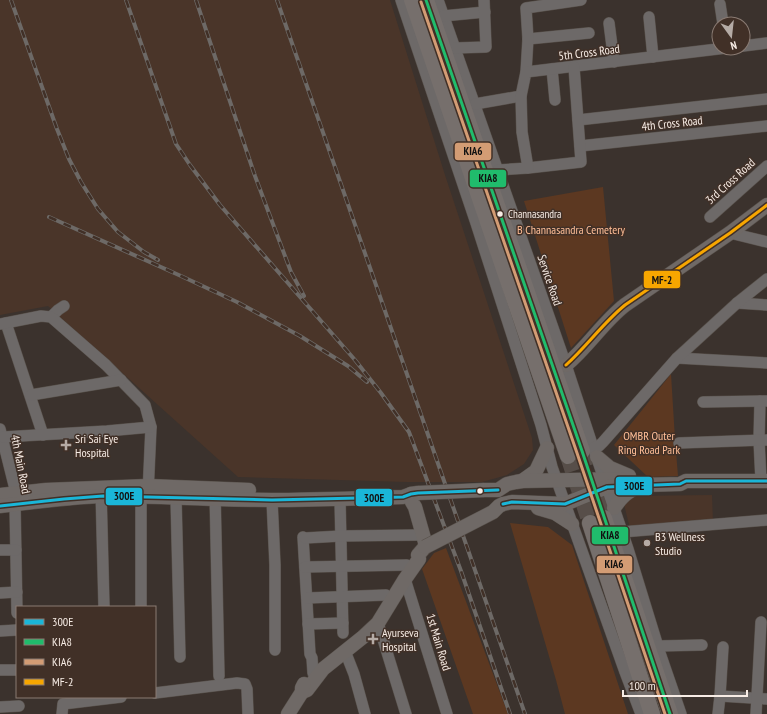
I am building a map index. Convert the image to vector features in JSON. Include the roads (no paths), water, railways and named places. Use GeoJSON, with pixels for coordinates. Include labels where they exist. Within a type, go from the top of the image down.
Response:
{"type":"FeatureCollection","features":[{"type":"Feature","properties":{"kind":"highway"},"geometry":{"type":"LineString","coordinates":[[412,0],[459,135],[589,451]]}},
{"type":"Feature","properties":{"kind":"highway"},"geometry":{"type":"LineString","coordinates":[[426,0],[459,135]]}},
{"type":"Feature","properties":{"kind":"highway"},"geometry":{"type":"LineString","coordinates":[[603,516],[652,714]]}},
{"type":"Feature","properties":{"kind":"highway"},"geometry":{"type":"LineString","coordinates":[[603,516],[670,714]]}},
{"type":"Feature","properties":{"kind":"main road"},"geometry":{"type":"LineString","coordinates":[[566,365],[576,357],[614,313],[730,233],[767,204]]}},
{"type":"Feature","properties":{"kind":"main road"},"geometry":{"type":"LineString","coordinates":[[522,481],[536,472],[547,448]]}},
{"type":"Feature","properties":{"kind":"main road"},"geometry":{"type":"LineString","coordinates":[[589,451],[610,468],[638,482]]}},
{"type":"Feature","properties":{"kind":"main road"},"geometry":{"type":"LineString","coordinates":[[0,506],[15,498],[46,490],[215,494],[272,500],[402,497],[498,490],[507,484],[522,481],[556,480],[605,483],[638,482],[680,484],[686,481],[764,481]]}},
{"type":"Feature","properties":{"kind":"main road"},"geometry":{"type":"LineString","coordinates":[[603,516],[638,482]]}},
{"type":"Feature","properties":{"kind":"main road"},"geometry":{"type":"LineString","coordinates":[[421,547],[493,512],[499,506],[508,503],[565,504],[605,483]]}},
{"type":"Feature","properties":{"kind":"main road"},"geometry":{"type":"LineString","coordinates":[[146,493],[176,498],[267,491],[404,491],[414,496]]}},
{"type":"Feature","properties":{"kind":"main road"},"geometry":{"type":"LineString","coordinates":[[0,495],[15,498]]}},
{"type":"Feature","properties":{"kind":"main road"},"geometry":{"type":"LineString","coordinates":[[288,714],[302,692],[302,688],[313,673],[321,664],[359,634],[371,621],[386,595],[418,559],[421,547],[425,542],[414,496]]}},
{"type":"Feature","properties":{"kind":"main road"},"geometry":{"type":"LineString","coordinates":[[508,503],[555,513],[572,524]]}},
{"type":"Feature","properties":{"kind":"main road"},"geometry":{"type":"LineString","coordinates":[[302,692],[307,690],[323,669],[378,623],[406,572]]}},
{"type":"Feature","properties":{"kind":"street"},"geometry":{"type":"LineString","coordinates":[[401,0],[459,135],[476,223],[541,425],[556,480],[641,714]]}},
{"type":"Feature","properties":{"kind":"street","name":"Service Road"},"geometry":{"type":"LineString","coordinates":[[438,0],[566,365],[589,451],[605,483],[603,516],[622,532],[681,714]]}},
{"type":"Feature","properties":{"kind":"street"},"geometry":{"type":"LineString","coordinates":[[455,48],[486,47],[484,0]]}},
{"type":"Feature","properties":{"kind":"street"},"geometry":{"type":"LineString","coordinates":[[528,168],[522,132],[521,96],[526,72],[528,40],[526,8],[581,0]]}},
{"type":"Feature","properties":{"kind":"street"},"geometry":{"type":"LineString","coordinates":[[720,4],[722,16]]}},
{"type":"Feature","properties":{"kind":"street"},"geometry":{"type":"LineString","coordinates":[[443,16],[485,12]]}},
{"type":"Feature","properties":{"kind":"street"},"geometry":{"type":"LineString","coordinates":[[649,16],[653,57]]}},
{"type":"Feature","properties":{"kind":"street"},"geometry":{"type":"LineString","coordinates":[[609,23],[614,62]]}},
{"type":"Feature","properties":{"kind":"street"},"geometry":{"type":"LineString","coordinates":[[528,40],[589,33]]}},
{"type":"Feature","properties":{"kind":"street"},"geometry":{"type":"LineString","coordinates":[[751,45],[767,43]]}},
{"type":"Feature","properties":{"kind":"street","name":"5th Cross Road"},"geometry":{"type":"LineString","coordinates":[[526,72],[711,50]]}},
{"type":"Feature","properties":{"kind":"street"},"geometry":{"type":"LineString","coordinates":[[498,170],[581,162],[574,67]]}},
{"type":"Feature","properties":{"kind":"street"},"geometry":{"type":"LineString","coordinates":[[552,69],[555,100]]}},
{"type":"Feature","properties":{"kind":"street"},"geometry":{"type":"LineString","coordinates":[[475,104],[521,96]]}},
{"type":"Feature","properties":{"kind":"street"},"geometry":{"type":"LineString","coordinates":[[578,120],[767,98]]}},
{"type":"Feature","properties":{"kind":"street","name":"4th Cross Road"},"geometry":{"type":"LineString","coordinates":[[580,146],[767,126]]}},
{"type":"Feature","properties":{"kind":"street","name":"3rd Cross Road"},"geometry":{"type":"LineString","coordinates":[[710,217],[767,166]]}},
{"type":"Feature","properties":{"kind":"street"},"geometry":{"type":"LineString","coordinates":[[730,233],[767,242]]}},
{"type":"Feature","properties":{"kind":"street"},"geometry":{"type":"LineString","coordinates":[[589,451],[677,358],[737,303],[767,280]]}},
{"type":"Feature","properties":{"kind":"street"},"geometry":{"type":"LineString","coordinates":[[737,303],[767,305]]}},
{"type":"Feature","properties":{"kind":"street"},"geometry":{"type":"LineString","coordinates":[[51,317],[64,306]]}},
{"type":"Feature","properties":{"kind":"street"},"geometry":{"type":"LineString","coordinates":[[43,435],[31,395],[3,323],[41,316],[51,317],[106,365],[146,405],[151,427],[146,493],[141,606]]}},
{"type":"Feature","properties":{"kind":"street"},"geometry":{"type":"LineString","coordinates":[[677,358],[767,363]]}},
{"type":"Feature","properties":{"kind":"street"},"geometry":{"type":"LineString","coordinates":[[31,395],[121,380]]}},
{"type":"Feature","properties":{"kind":"street"},"geometry":{"type":"LineString","coordinates":[[703,402],[763,401],[764,481]]}},
{"type":"Feature","properties":{"kind":"street"},"geometry":{"type":"LineString","coordinates":[[1,433],[43,435],[151,427]]}},
{"type":"Feature","properties":{"kind":"street","name":"4th Main Road"},"geometry":{"type":"LineString","coordinates":[[1,433],[15,498],[17,606]]}},
{"type":"Feature","properties":{"kind":"street"},"geometry":{"type":"LineString","coordinates":[[679,443],[763,440]]}},
{"type":"Feature","properties":{"kind":"street"},"geometry":{"type":"LineString","coordinates":[[101,492],[104,606]]}},
{"type":"Feature","properties":{"kind":"street"},"geometry":{"type":"LineString","coordinates":[[215,494],[219,676]]}},
{"type":"Feature","properties":{"kind":"street"},"geometry":{"type":"LineString","coordinates":[[176,498],[180,656]]}},
{"type":"Feature","properties":{"kind":"street"},"geometry":{"type":"LineString","coordinates":[[308,624],[343,628],[340,499]]}},
{"type":"Feature","properties":{"kind":"street"},"geometry":{"type":"LineString","coordinates":[[272,500],[275,564],[275,650]]}},
{"type":"Feature","properties":{"kind":"street"},"geometry":{"type":"LineString","coordinates":[[622,532],[767,520]]}},
{"type":"Feature","properties":{"kind":"street"},"geometry":{"type":"LineString","coordinates":[[313,673],[312,658],[310,654],[306,598],[304,538],[341,536],[421,547]]}},
{"type":"Feature","properties":{"kind":"street"},"geometry":{"type":"LineString","coordinates":[[0,550],[16,550]]}},
{"type":"Feature","properties":{"kind":"street"},"geometry":{"type":"LineString","coordinates":[[305,567],[342,567],[406,572]]}},
{"type":"Feature","properties":{"kind":"street","name":"1st Main Road"},"geometry":{"type":"LineString","coordinates":[[406,572],[447,714]]}},
{"type":"Feature","properties":{"kind":"street"},"geometry":{"type":"LineString","coordinates":[[0,593],[17,592]]}},
{"type":"Feature","properties":{"kind":"street"},"geometry":{"type":"LineString","coordinates":[[306,598],[386,595]]}},
{"type":"Feature","properties":{"kind":"street"},"geometry":{"type":"LineString","coordinates":[[756,714],[762,698],[761,622]]}},
{"type":"Feature","properties":{"kind":"street"},"geometry":{"type":"LineString","coordinates":[[378,623],[406,714]]}},
{"type":"Feature","properties":{"kind":"street"},"geometry":{"type":"LineString","coordinates":[[0,631],[16,630]]}},
{"type":"Feature","properties":{"kind":"street"},"geometry":{"type":"LineString","coordinates":[[658,646],[702,646]]}},
{"type":"Feature","properties":{"kind":"street"},"geometry":{"type":"LineString","coordinates":[[718,714],[723,646]]}},
{"type":"Feature","properties":{"kind":"street"},"geometry":{"type":"LineString","coordinates":[[345,651],[354,674],[364,714]]}},
{"type":"Feature","properties":{"kind":"street"},"geometry":{"type":"LineString","coordinates":[[0,670],[16,670]]}},
{"type":"Feature","properties":{"kind":"street"},"geometry":{"type":"LineString","coordinates":[[156,693],[237,683],[246,684],[248,714]]}},
{"type":"Feature","properties":{"kind":"street"},"geometry":{"type":"LineString","coordinates":[[720,696],[762,698]]}},
{"type":"Feature","properties":{"kind":"street"},"geometry":{"type":"LineString","coordinates":[[62,714],[63,704],[112,698]]}},
{"type":"Feature","properties":{"kind":"street"},"geometry":{"type":"LineString","coordinates":[[0,707],[19,706]]}},
{"type":"Feature","properties":{"kind":"tunnel"},"geometry":{"type":"LineString","coordinates":[[582,451],[604,518]]}},
{"type":"Feature","properties":{"kind":"tunnel"},"geometry":{"type":"LineString","coordinates":[[568,456],[590,523]]}},
{"type":"Feature","properties":{"kind":"railway"},"geometry":{"type":"LineString","coordinates":[[11,0],[57,129],[69,159],[81,182],[98,209],[118,232],[144,252],[158,260]]}},
{"type":"Feature","properties":{"kind":"railway"},"geometry":{"type":"LineString","coordinates":[[126,0],[176,144],[220,205],[355,360],[409,432],[461,571],[510,714]]}},
{"type":"Feature","properties":{"kind":"railway"},"geometry":{"type":"LineString","coordinates":[[196,0],[255,176],[291,272],[304,296]]}},
{"type":"Feature","properties":{"kind":"railway"},"geometry":{"type":"LineString","coordinates":[[277,0],[525,714]]}},
{"type":"Feature","properties":{"kind":"railway"},"geometry":{"type":"LineString","coordinates":[[49,217],[237,302],[300,336],[348,366],[367,382]]}},
{"type":"Feature","properties":{"kind":"place","name":"Channasandra"},"geometry":{"type":"Point","coordinates":[500,214]}},
{"type":"Feature","properties":{"kind":"place","name":"Sri Sai Eye Hospital"},"geometry":{"type":"Point","coordinates":[66,445]}},
{"type":"Feature","properties":{"kind":"place","name":"B3 Wellness Studio"},"geometry":{"type":"Point","coordinates":[647,543]}},
{"type":"Feature","properties":{"kind":"place","name":"Ayurseva Hospital"},"geometry":{"type":"Point","coordinates":[373,639]}},
{"type":"Feature","properties":{"kind":"park label","name":"B Channasandra Cemetery"},"geometry":{"type":"Point","coordinates":[571,229]}},
{"type":"Feature","properties":{"kind":"park label","name":"OMBR Outer Ring Road Park"},"geometry":{"type":"Point","coordinates":[649,442]}}]}
